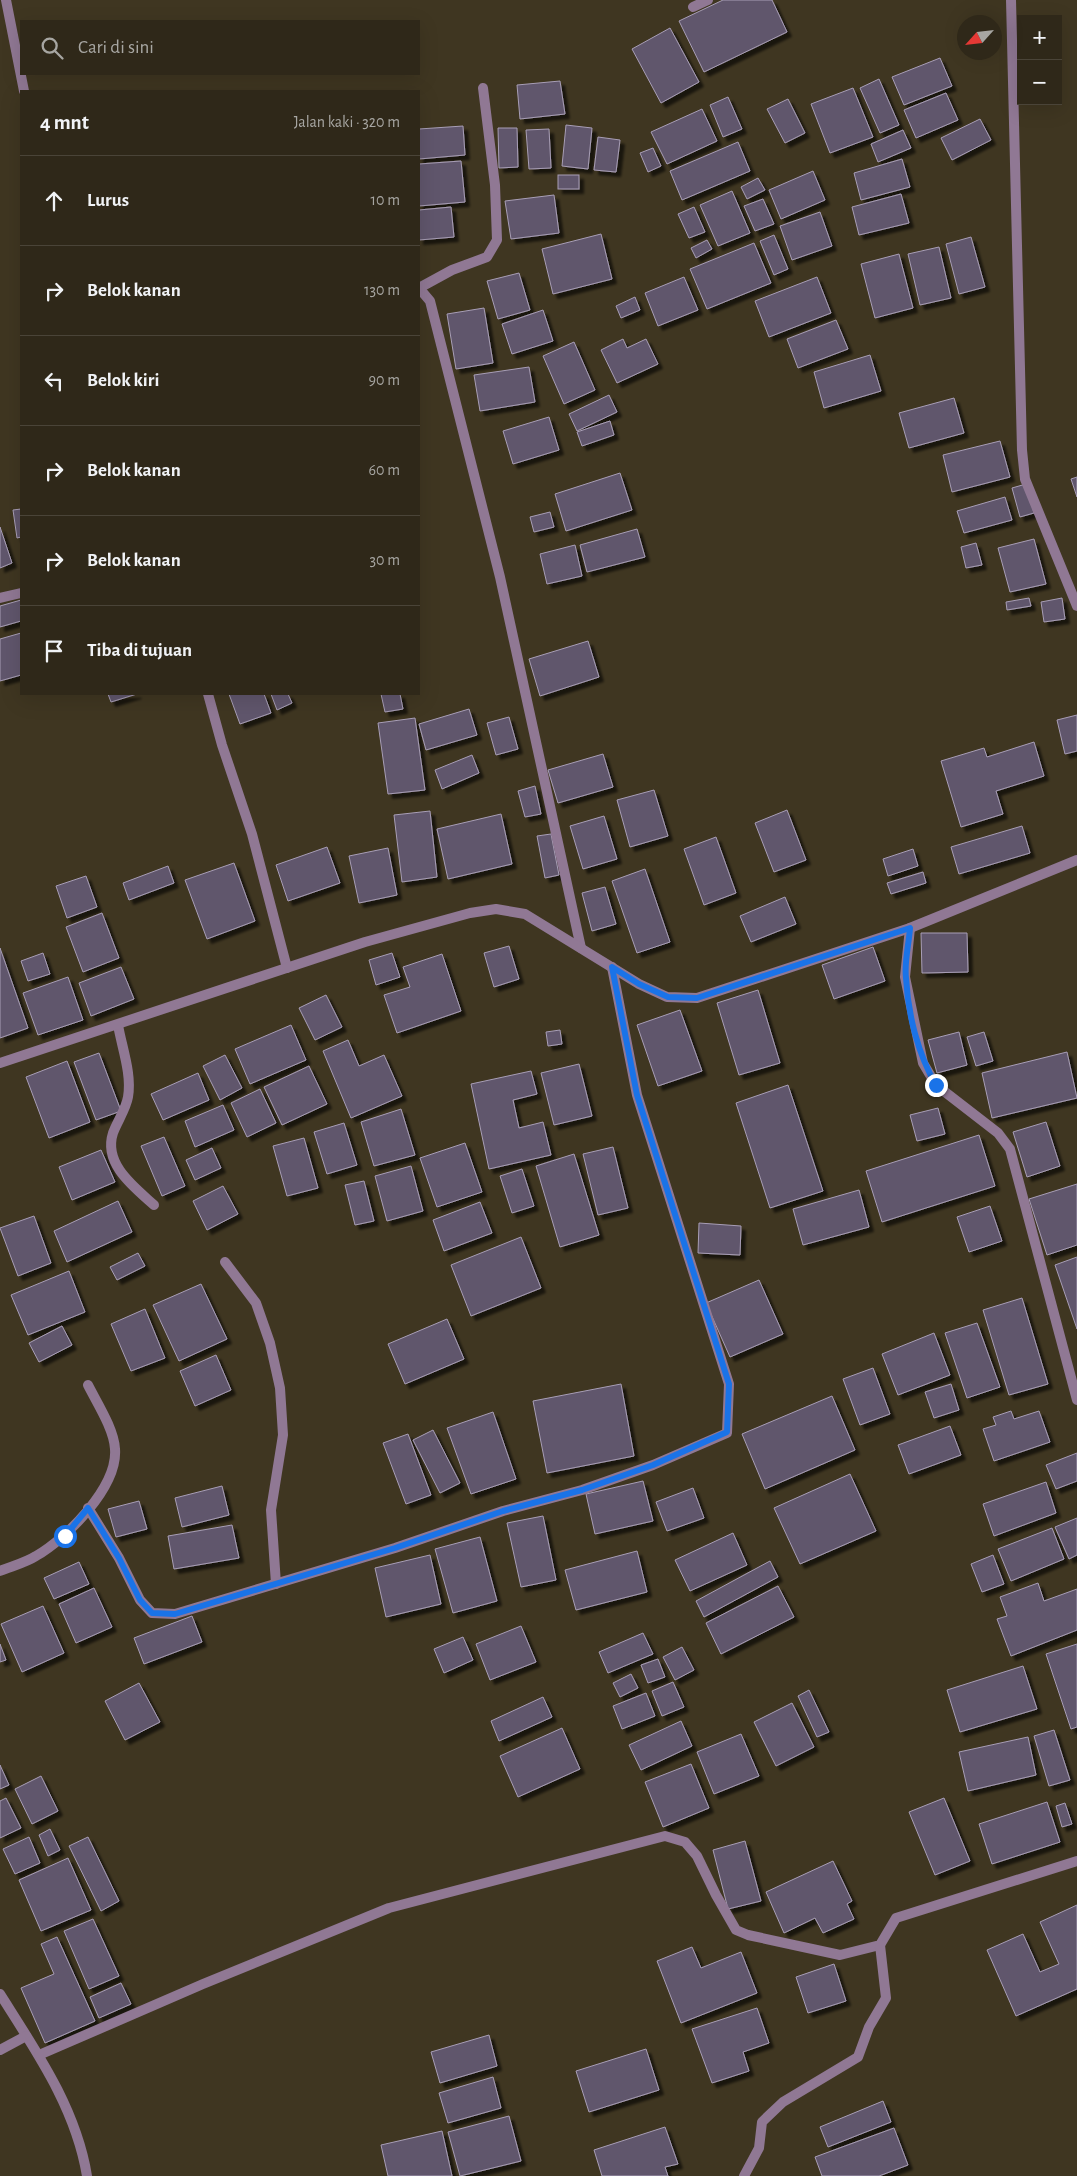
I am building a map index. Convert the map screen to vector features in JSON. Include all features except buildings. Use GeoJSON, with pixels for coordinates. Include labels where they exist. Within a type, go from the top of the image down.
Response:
{"type":"FeatureCollection","features":[{"type":"Feature","properties":{"kind":"street"},"geometry":{"type":"LineString","coordinates":[[6,0],[20,71]]}},
{"type":"Feature","properties":{"kind":"street"},"geometry":{"type":"LineString","coordinates":[[693,7],[708,0]]}},
{"type":"Feature","properties":{"kind":"street"},"geometry":{"type":"LineString","coordinates":[[1011,0],[1025,479],[1077,606]]}},
{"type":"Feature","properties":{"kind":"street"},"geometry":{"type":"LineString","coordinates":[[21,75],[24,90]]}},
{"type":"Feature","properties":{"kind":"street"},"geometry":{"type":"LineString","coordinates":[[420,287],[452,270],[487,257],[497,240],[495,185],[483,88]]}},
{"type":"Feature","properties":{"kind":"street"},"geometry":{"type":"LineString","coordinates":[[420,289],[430,301],[500,577],[581,948]]}},
{"type":"Feature","properties":{"kind":"street"},"geometry":{"type":"LineString","coordinates":[[0,598],[20,593]]}},
{"type":"Feature","properties":{"kind":"street"},"geometry":{"type":"LineString","coordinates":[[208,695],[222,746],[252,834],[287,968]]}},
{"type":"Feature","properties":{"kind":"street"},"geometry":{"type":"LineString","coordinates":[[0,1063],[365,942],[470,913],[496,909],[525,914],[639,984],[668,997],[697,998],[910,928],[1077,860]]}},
{"type":"Feature","properties":{"kind":"street"},"geometry":{"type":"LineString","coordinates":[[910,928],[905,977],[923,1063],[936,1085],[998,1132],[1010,1149],[1077,1400]]}},
{"type":"Feature","properties":{"kind":"street"},"geometry":{"type":"LineString","coordinates":[[88,1508],[119,1558],[140,1600],[152,1613],[175,1614],[395,1548],[503,1511],[582,1490],[653,1465],[727,1432],[729,1384],[637,1095],[612,967]]}},
{"type":"Feature","properties":{"kind":"street"},"geometry":{"type":"LineString","coordinates":[[118,1025],[128,1072],[128,1098],[111,1140],[114,1159],[125,1178],[154,1205]]}},
{"type":"Feature","properties":{"kind":"street"},"geometry":{"type":"LineString","coordinates":[[225,1262],[256,1303],[270,1343],[280,1388],[283,1436],[271,1510],[276,1584]]}},
{"type":"Feature","properties":{"kind":"street"},"geometry":{"type":"LineString","coordinates":[[0,1571],[35,1557],[65,1536],[110,1478],[116,1449],[106,1419],[88,1385]]}},
{"type":"Feature","properties":{"kind":"street"},"geometry":{"type":"LineString","coordinates":[[39,2055],[203,1984],[389,1908],[665,1836],[685,1842],[697,1856],[736,1930],[748,1935],[840,1954],[880,1945]]}},
{"type":"Feature","properties":{"kind":"street"},"geometry":{"type":"LineString","coordinates":[[744,2176],[759,2148],[762,2122],[784,2102],[858,2057],[869,2027],[886,1998],[880,1945],[896,1918],[1077,1861]]}},
{"type":"Feature","properties":{"kind":"street"},"geometry":{"type":"LineString","coordinates":[[0,1994],[39,2055],[66,2105],[82,2151],[86,2176]]}},
{"type":"Feature","properties":{"kind":"street"},"geometry":{"type":"LineString","coordinates":[[0,2050],[26,2036]]}},
{"type":"Feature","properties":{"kind":"route"},"geometry":{"type":"LineString","coordinates":[[65,1536],[88,1508],[119,1558],[140,1600],[152,1613],[175,1614],[395,1548],[503,1511],[582,1490],[653,1465],[727,1432],[729,1384],[637,1095],[612,967],[639,984],[668,997],[697,998],[910,928],[905,977],[923,1063],[936,1085]]}}]}
